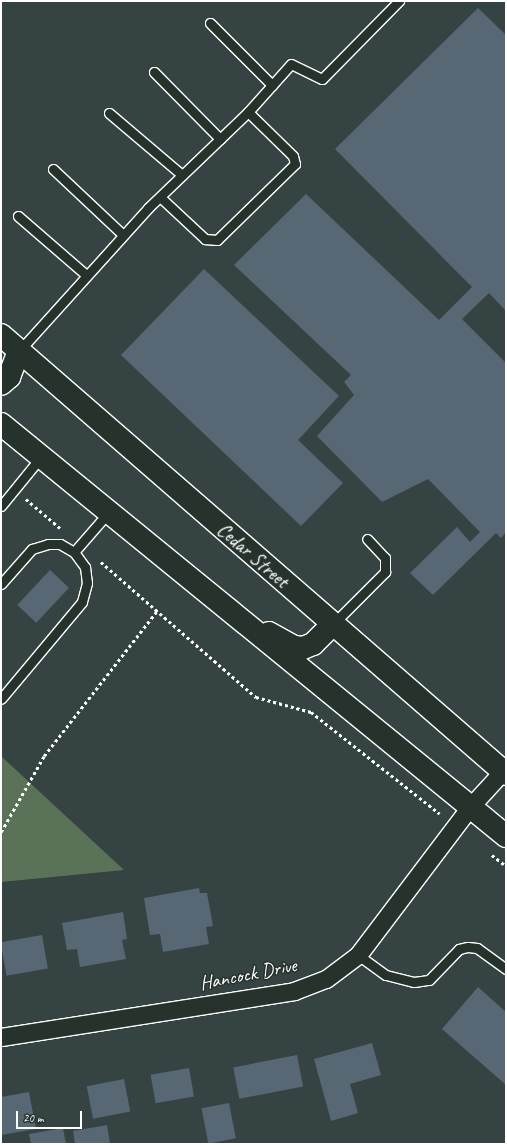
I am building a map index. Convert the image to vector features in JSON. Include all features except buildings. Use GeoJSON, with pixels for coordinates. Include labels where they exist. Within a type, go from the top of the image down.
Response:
{"type":"FeatureCollection","features":[{"type":"Feature","properties":{"kind":"main road","name":"Cedar Street"},"geometry":{"type":"LineString","coordinates":[[1,335],[504,773]]}},
{"type":"Feature","properties":{"kind":"main road"},"geometry":{"type":"LineString","coordinates":[[1,384],[9,377],[19,350]]}},
{"type":"Feature","properties":{"kind":"main road"},"geometry":{"type":"LineString","coordinates":[[1,424],[218,604],[506,836]]}},
{"type":"Feature","properties":{"kind":"main road"},"geometry":{"type":"LineString","coordinates":[[218,604],[294,647],[313,644],[333,624]]}},
{"type":"Feature","properties":{"kind":"street","name":"Hancock Drive"},"geometry":{"type":"LineString","coordinates":[[1,1037],[294,991],[326,979],[358,955],[470,807],[504,773]]}},
{"type":"Feature","properties":{"kind":"lane"},"geometry":{"type":"LineString","coordinates":[[19,350],[123,235],[182,175],[248,112],[291,64],[322,79],[399,1]]}},
{"type":"Feature","properties":{"kind":"lane"},"geometry":{"type":"LineString","coordinates":[[210,23],[272,85]]}},
{"type":"Feature","properties":{"kind":"lane"},"geometry":{"type":"LineString","coordinates":[[154,72],[220,139]]}},
{"type":"Feature","properties":{"kind":"lane"},"geometry":{"type":"LineString","coordinates":[[160,197],[205,238],[217,240],[295,164],[293,156],[248,112]]}},
{"type":"Feature","properties":{"kind":"lane"},"geometry":{"type":"LineString","coordinates":[[109,113],[182,175]]}},
{"type":"Feature","properties":{"kind":"lane"},"geometry":{"type":"LineString","coordinates":[[53,169],[123,235]]}},
{"type":"Feature","properties":{"kind":"lane"},"geometry":{"type":"LineString","coordinates":[[18,216],[86,275]]}},
{"type":"Feature","properties":{"kind":"lane"},"geometry":{"type":"LineString","coordinates":[[1,506],[41,457]]}},
{"type":"Feature","properties":{"kind":"lane"},"geometry":{"type":"LineString","coordinates":[[74,552],[108,513]]}},
{"type":"Feature","properties":{"kind":"lane"},"geometry":{"type":"LineString","coordinates":[[333,624],[386,572],[385,558],[367,539]]}},
{"type":"Feature","properties":{"kind":"lane"},"geometry":{"type":"LineString","coordinates":[[1,584],[36,547],[60,544],[74,552],[85,567],[86,596],[1,699]]}},
{"type":"Feature","properties":{"kind":"lane"},"geometry":{"type":"LineString","coordinates":[[358,955],[386,975],[414,982],[429,980],[459,949],[468,947],[477,948],[506,969]]}},
{"type":"Feature","properties":{"kind":"path"},"geometry":{"type":"LineString","coordinates":[[1,832],[44,756],[157,611],[256,697],[311,712],[456,826]]}},
{"type":"Feature","properties":{"kind":"path"},"geometry":{"type":"LineString","coordinates":[[489,853],[506,866]]}},
{"type":"Feature","properties":{"kind":"green space"},"geometry":{"type":"Polygon","coordinates":[[[1,756],[124,870],[1,882],[1,756]]]}}]}
